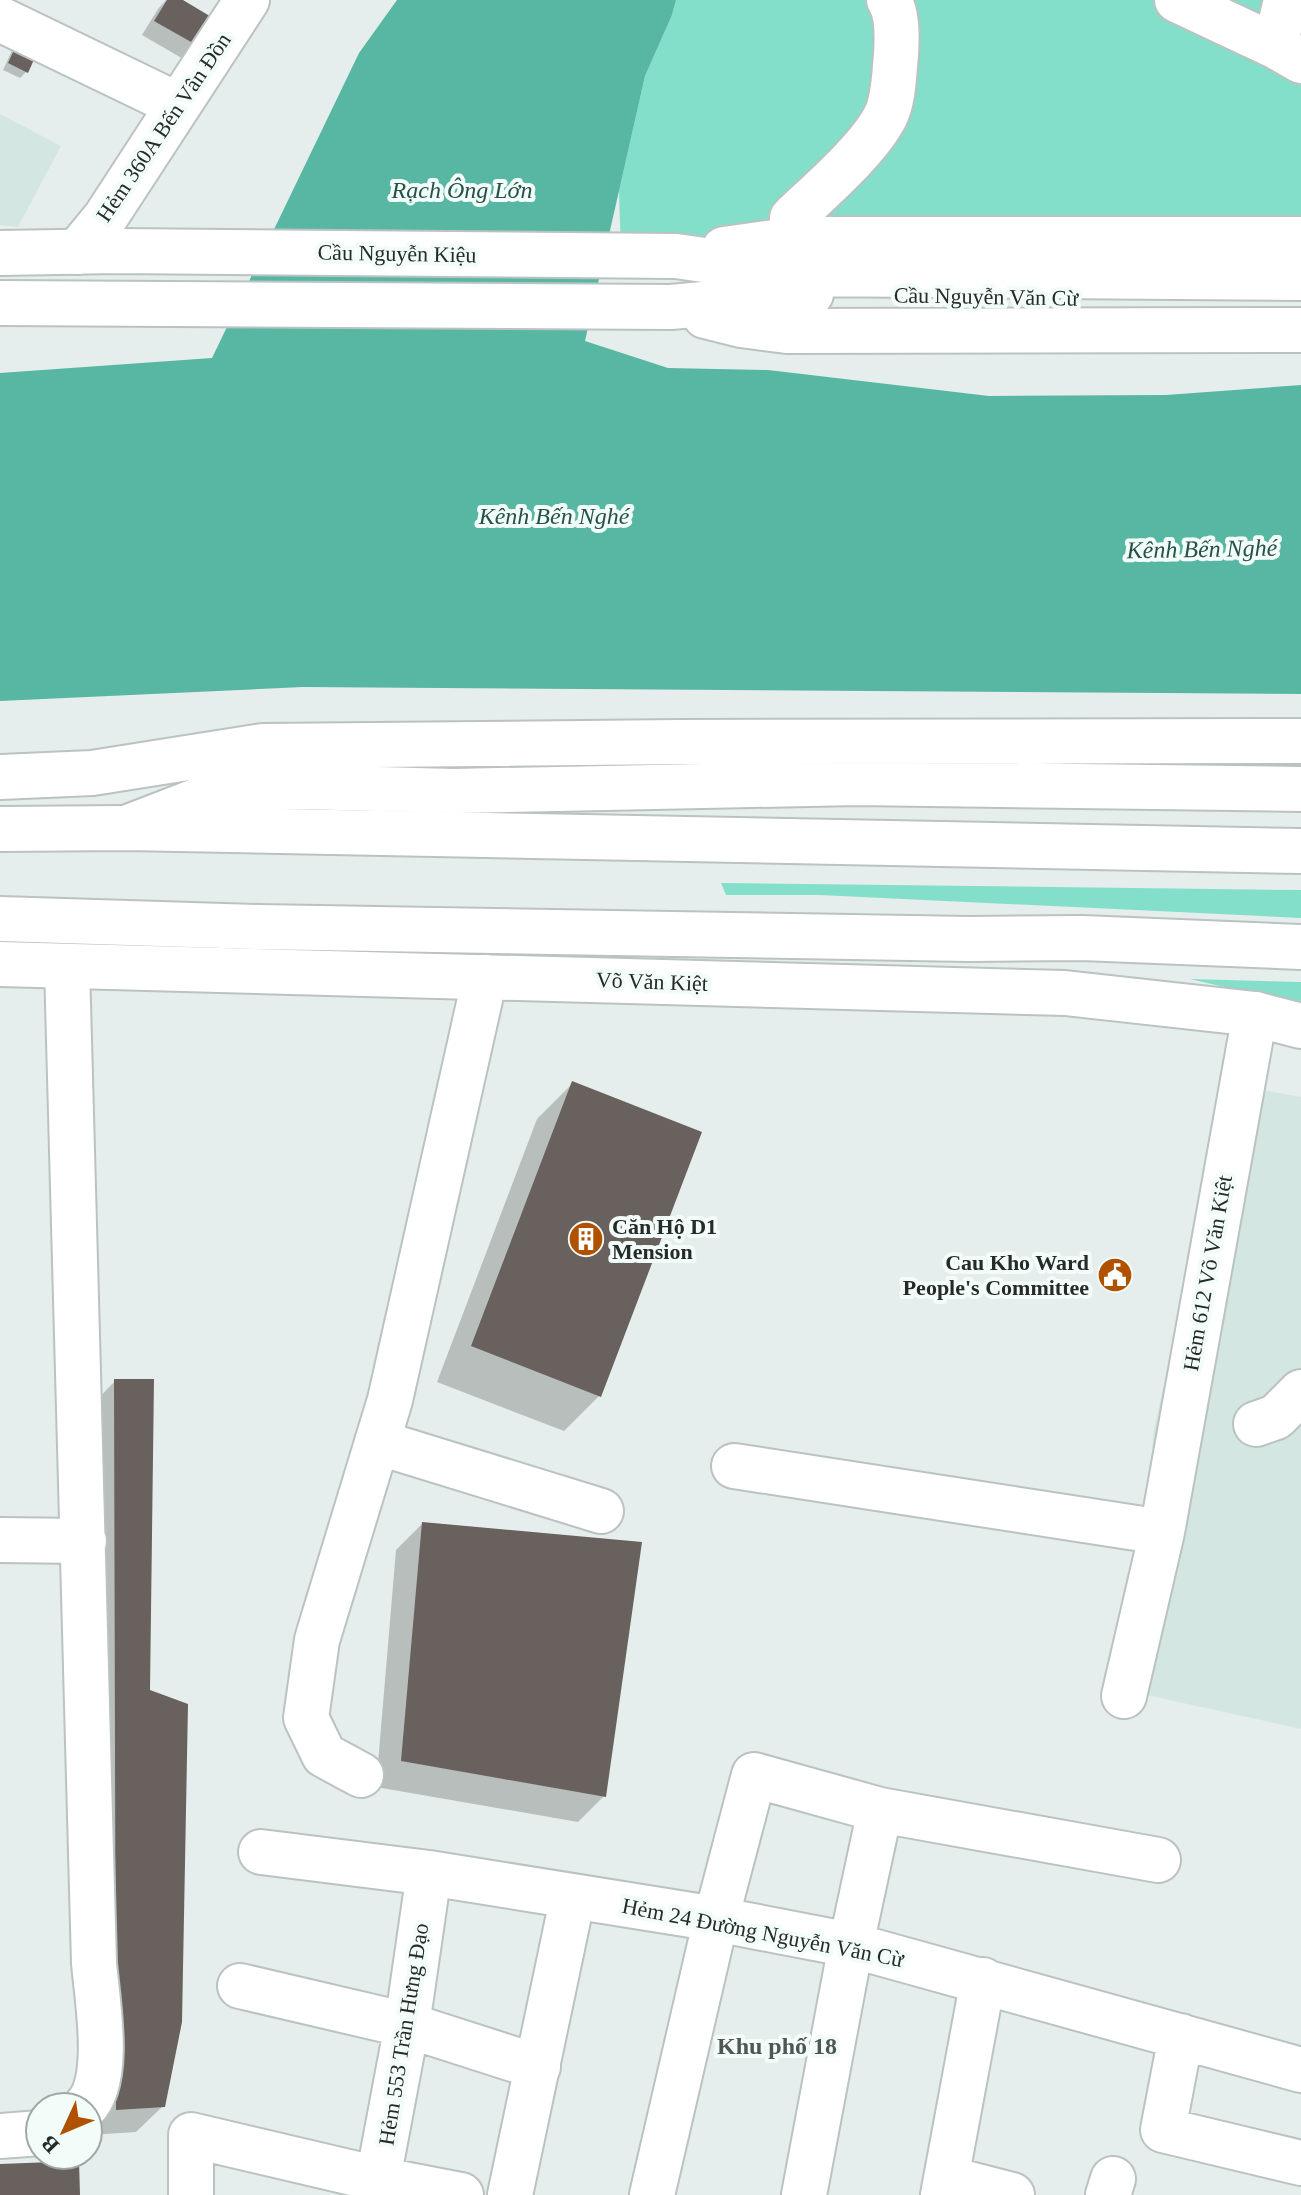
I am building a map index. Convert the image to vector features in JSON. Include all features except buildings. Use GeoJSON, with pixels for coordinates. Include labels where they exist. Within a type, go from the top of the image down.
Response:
{"type":"FeatureCollection","features":[{"type":"Feature","properties":{"kind":"main road","name":"Hẻm 360A Bến Vân Đồn"},"geometry":{"type":"LineString","coordinates":[[98,251],[105,218],[247,0]]}},
{"type":"Feature","properties":{"kind":"main road"},"geometry":{"type":"LineString","coordinates":[[794,228],[887,115],[897,41],[889,0]]}},
{"type":"Feature","properties":{"kind":"main road"},"geometry":{"type":"LineString","coordinates":[[1177,0],[1288,53],[1286,0]]}},
{"type":"Feature","properties":{"kind":"main road"},"geometry":{"type":"LineString","coordinates":[[0,19],[178,105]]}},
{"type":"Feature","properties":{"kind":"main road"},"geometry":{"type":"LineString","coordinates":[[676,256],[794,228],[1301,223]]}},
{"type":"Feature","properties":{"kind":"main road"},"geometry":{"type":"LineString","coordinates":[[794,228],[1301,239]]}},
{"type":"Feature","properties":{"kind":"main road","name":"Cầu Nguyễn Kiệu"},"geometry":{"type":"LineString","coordinates":[[0,253],[98,251],[676,256]]}},
{"type":"Feature","properties":{"kind":"main road","name":"Cầu Nguyễn Văn Cừ"},"geometry":{"type":"LineString","coordinates":[[676,256],[800,274],[1301,278]]}},
{"type":"Feature","properties":{"kind":"main road","name":"Cầu Nguyễn Văn Cừ"},"geometry":{"type":"LineString","coordinates":[[671,307],[797,294],[1301,298]]}},
{"type":"Feature","properties":{"kind":"main road"},"geometry":{"type":"LineString","coordinates":[[0,303],[618,305],[671,307],[741,325],[787,331],[1301,330]]}},
{"type":"Feature","properties":{"kind":"main road"},"geometry":{"type":"LineString","coordinates":[[0,777],[92,773],[263,746],[1301,741]]}},
{"type":"Feature","properties":{"kind":"main road"},"geometry":{"type":"LineString","coordinates":[[92,773],[227,789],[303,787],[453,791],[857,783],[1301,789]]}},
{"type":"Feature","properties":{"kind":"main road"},"geometry":{"type":"LineString","coordinates":[[126,828],[227,789]]}},
{"type":"Feature","properties":{"kind":"main road"},"geometry":{"type":"LineString","coordinates":[[0,829],[126,828],[1301,851]]}},
{"type":"Feature","properties":{"kind":"main road"},"geometry":{"type":"LineString","coordinates":[[0,919],[259,927],[969,939],[1082,938],[1301,947]]}},
{"type":"Feature","properties":{"kind":"main road","name":"Võ Văn Kiệt"},"geometry":{"type":"LineString","coordinates":[[0,964],[1065,993],[1255,1014],[1301,1026]]}},
{"type":"Feature","properties":{"kind":"main road"},"geometry":{"type":"LineString","coordinates":[[67,966],[94,1963],[102,2059],[94,2091]]}},
{"type":"Feature","properties":{"kind":"main road"},"geometry":{"type":"LineString","coordinates":[[361,1775],[324,1755],[306,1718],[317,1640],[390,1400],[485,977]]}},
{"type":"Feature","properties":{"kind":"main road","name":"Hẻm 612 Võ Văn Kiệt"},"geometry":{"type":"LineString","coordinates":[[1124,1696],[1162,1532],[1255,1014]]}},
{"type":"Feature","properties":{"kind":"main road"},"geometry":{"type":"LineString","coordinates":[[1256,1424],[1276,1417],[1301,1392]]}},
{"type":"Feature","properties":{"kind":"main road"},"geometry":{"type":"LineString","coordinates":[[377,1442],[601,1511]]}},
{"type":"Feature","properties":{"kind":"main road"},"geometry":{"type":"LineString","coordinates":[[734,1466],[1162,1532]]}},
{"type":"Feature","properties":{"kind":"main road"},"geometry":{"type":"LineString","coordinates":[[0,1540],[84,1541]]}},
{"type":"Feature","properties":{"kind":"main road"},"geometry":{"type":"LineString","coordinates":[[652,2195],[716,1919],[754,1775],[880,1810],[1158,1860]]}},
{"type":"Feature","properties":{"kind":"main road"},"geometry":{"type":"LineString","coordinates":[[804,2195],[880,1810]]}},
{"type":"Feature","properties":{"kind":"main road","name":"Hẻm 24 Đường Nguyễn Văn Cừ"},"geometry":{"type":"LineString","coordinates":[[261,1852],[429,1873],[716,1919],[851,1945],[1301,2070]]}},
{"type":"Feature","properties":{"kind":"main road","name":"Hẻm 553 Trần Hưng Đạo"},"geometry":{"type":"LineString","coordinates":[[378,2187],[407,2025],[429,1873]]}},
{"type":"Feature","properties":{"kind":"main road"},"geometry":{"type":"LineString","coordinates":[[510,2195],[573,1896]]}},
{"type":"Feature","properties":{"kind":"main road"},"geometry":{"type":"LineString","coordinates":[[983,1980],[944,2187],[1012,2195]]}},
{"type":"Feature","properties":{"kind":"main road"},"geometry":{"type":"LineString","coordinates":[[240,1986],[407,2025],[538,2067]]}},
{"type":"Feature","properties":{"kind":"main road"},"geometry":{"type":"LineString","coordinates":[[1181,2036],[1163,2130],[1301,2163]]}},
{"type":"Feature","properties":{"kind":"main road"},"geometry":{"type":"LineString","coordinates":[[0,2136],[24,2134]]}},
{"type":"Feature","properties":{"kind":"main road"},"geometry":{"type":"LineString","coordinates":[[191,2195],[191,2135],[378,2187],[461,2195]]}},
{"type":"Feature","properties":{"kind":"shaded area"},"geometry":{"type":"Polygon","coordinates":[[[676,0],[1279,0],[1301,61],[1301,223],[676,256],[621,256],[619,190],[645,76],[676,0]]]}},
{"type":"Feature","properties":{"kind":"shaded area"},"geometry":{"type":"Polygon","coordinates":[[[0,114],[61,146],[18,227],[0,225],[0,114]]]}},
{"type":"Feature","properties":{"kind":"shaded area"},"geometry":{"type":"Polygon","coordinates":[[[721,883],[1301,890],[1301,918],[820,895],[726,895],[721,883]]]}},
{"type":"Feature","properties":{"kind":"shaded area"},"geometry":{"type":"Polygon","coordinates":[[[1190,979],[1301,982],[1301,1001],[1271,998],[1190,979]]]}},
{"type":"Feature","properties":{"kind":"shaded area"},"geometry":{"type":"Polygon","coordinates":[[[1231,1084],[1301,1097],[1301,1729],[1142,1694],[1153,1434],[1231,1084]]]}},
{"type":"Feature","properties":{"kind":"water","name":"Kênh Bến Nghé"},"geometry":{"type":"Polygon","coordinates":[[[397,0],[676,0],[645,76],[585,341],[668,368],[768,370],[989,396],[1166,395],[1301,385],[1301,694],[303,687],[0,701],[0,373],[212,358],[359,53],[397,0]]]}},
{"type":"Feature","properties":{"kind":"place","name":"Căn Hộ D1 Mension"},"geometry":{"type":"Point","coordinates":[586,1239]}},
{"type":"Feature","properties":{"kind":"place","name":"Cau Kho Ward People's Committee"},"geometry":{"type":"Point","coordinates":[1115,1275]}},
{"type":"Feature","properties":{"kind":"district","name":"Khu phố 18"},"geometry":{"type":"Point","coordinates":[777,2046]}},
{"type":"Feature","properties":{"kind":"water label","name":"Rạch Ông Lớn"},"geometry":{"type":"Point","coordinates":[462,190]}}]}
